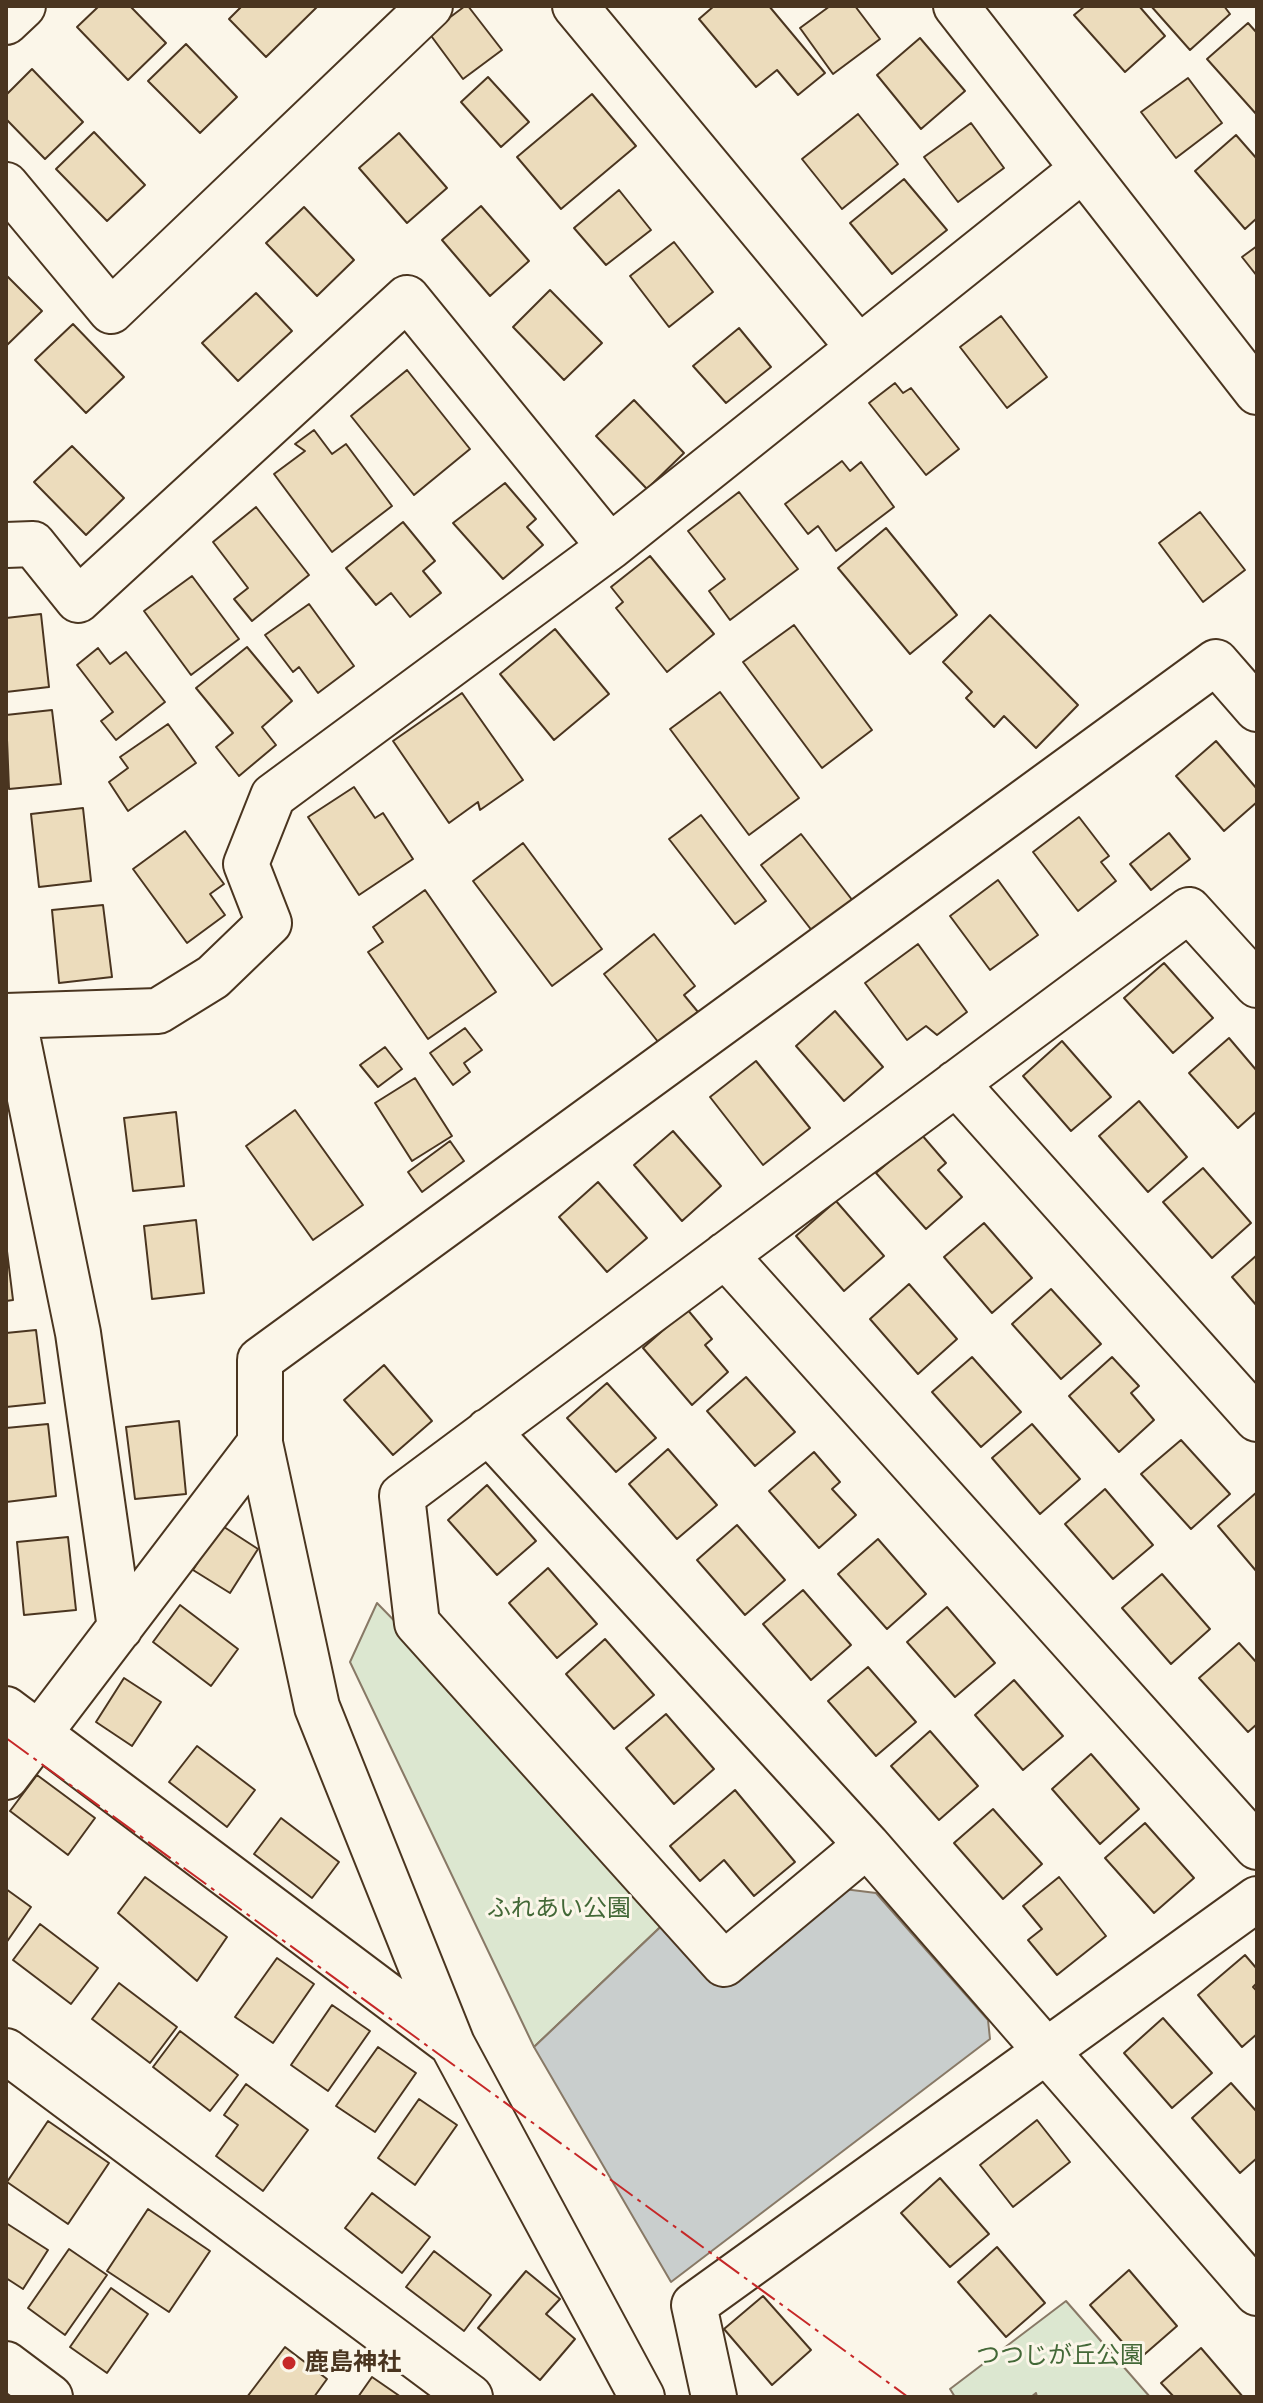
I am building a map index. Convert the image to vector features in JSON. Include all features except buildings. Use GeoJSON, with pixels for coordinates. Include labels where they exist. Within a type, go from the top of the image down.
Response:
{"type":"FeatureCollection","features":[{"type":"Feature","properties":{"kind":"street"},"geometry":{"type":"LineString","coordinates":[[6,22],[23,6]]}},
{"type":"Feature","properties":{"kind":"street"},"geometry":{"type":"LineString","coordinates":[[6,185],[111,311],[430,6]]}},
{"type":"Feature","properties":{"kind":"street"},"geometry":{"type":"LineString","coordinates":[[575,6],[859,348]]}},
{"type":"Feature","properties":{"kind":"street"},"geometry":{"type":"LineString","coordinates":[[956,6],[1257,392]]}},
{"type":"Feature","properties":{"kind":"street"},"geometry":{"type":"LineString","coordinates":[[120,1628],[78,1333],[10,1016],[158,1011],[213,977],[269,923],[246,864],[273,796],[610,547],[1083,169]]}},
{"type":"Feature","properties":{"kind":"street"},"geometry":{"type":"LineString","coordinates":[[6,545],[33,544],[78,600],[407,298],[610,547]]}},
{"type":"Feature","properties":{"kind":"street"},"geometry":{"type":"LineString","coordinates":[[642,2397],[452,2044],[317,1707],[260,1443],[260,1360],[1216,662],[1257,709]]}},
{"type":"Feature","properties":{"kind":"street"},"geometry":{"type":"LineString","coordinates":[[867,1845],[724,1964],[417,1623],[402,1496],[1189,910],[1257,985]]}},
{"type":"Feature","properties":{"kind":"street"},"geometry":{"type":"LineString","coordinates":[[956,1083],[1257,1419]]}},
{"type":"Feature","properties":{"kind":"street"},"geometry":{"type":"LineString","coordinates":[[725,1255],[1257,1847]]}},
{"type":"Feature","properties":{"kind":"street"},"geometry":{"type":"LineString","coordinates":[[488,1431],[867,1845],[1257,2293]]}},
{"type":"Feature","properties":{"kind":"street"},"geometry":{"type":"LineString","coordinates":[[6,1777],[23,1721],[120,1628],[260,1443]]}},
{"type":"Feature","properties":{"kind":"street"},"geometry":{"type":"LineString","coordinates":[[23,1721],[452,2044]]}},
{"type":"Feature","properties":{"kind":"street"},"geometry":{"type":"LineString","coordinates":[[714,2397],[694,2305],[1257,1899]]}},
{"type":"Feature","properties":{"kind":"street"},"geometry":{"type":"LineString","coordinates":[[6,2051],[470,2397]]}},
{"type":"Feature","properties":{"kind":"street"},"geometry":{"type":"LineString","coordinates":[[6,2364],[50,2397]]}},
{"type":"Feature","properties":{"kind":"green space","name":"ふれあい公園"},"geometry":{"type":"Polygon","coordinates":[[[377,1603],[677,1911],[534,2047],[350,1662],[377,1603]]]}},
{"type":"Feature","properties":{"kind":"green space","name":"つつじが丘公園"},"geometry":{"type":"Polygon","coordinates":[[[1066,2301],[1150,2397],[1037,2397],[1036,2393],[1031,2397],[955,2397],[950,2389],[1066,2301]]]}},
{"type":"Feature","properties":{"kind":"shaded area"},"geometry":{"type":"Polygon","coordinates":[[[844,1889],[876,1893],[988,2020],[990,2039],[671,2282],[534,2047],[671,1917],[730,1981],[844,1889]]]}},
{"type":"Feature","properties":{"kind":"power"},"geometry":{"type":"LineString","coordinates":[[6,1738],[908,2397]]}},
{"type":"Feature","properties":{"kind":"place","name":"鹿島神社"},"geometry":{"type":"Point","coordinates":[289,2363]}}]}
